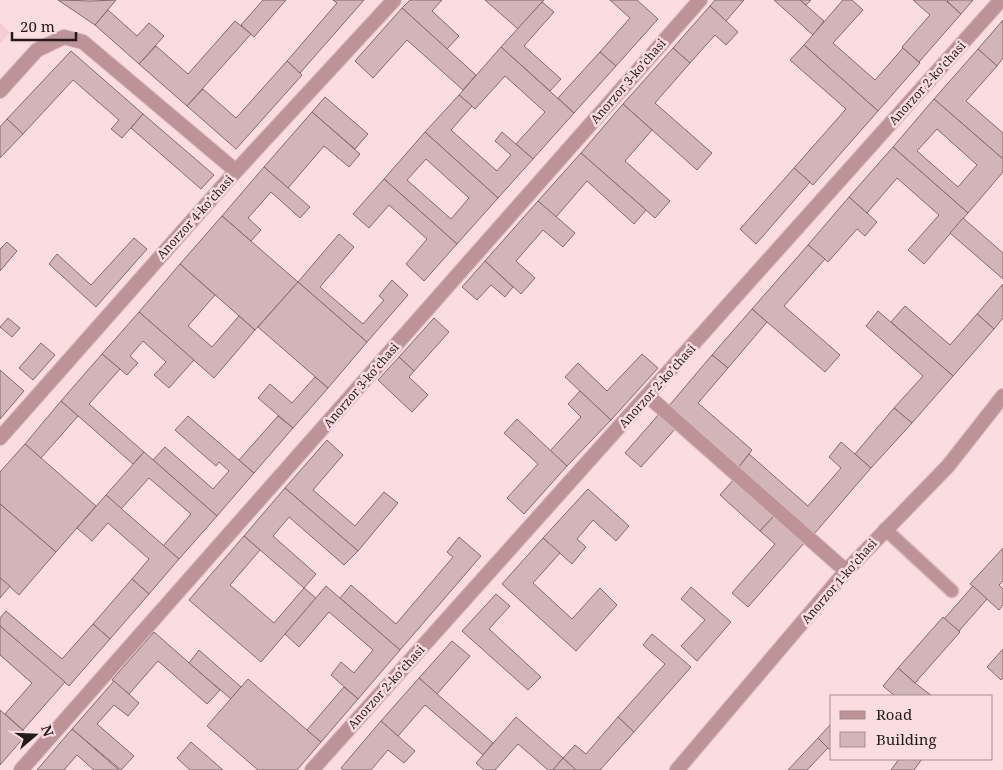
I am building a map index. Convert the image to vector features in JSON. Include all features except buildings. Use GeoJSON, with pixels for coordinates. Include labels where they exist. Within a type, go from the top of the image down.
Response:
{"type":"FeatureCollection","features":[{"type":"Feature","properties":{"kind":"street","name":"Аnorzor 3-koʼchasi"},"geometry":{"type":"LineString","coordinates":[[21,770],[700,0]]}},
{"type":"Feature","properties":{"kind":"street","name":"Аnorzor 2-koʼchasi"},"geometry":{"type":"LineString","coordinates":[[312,770],[1001,0]]}},
{"type":"Feature","properties":{"kind":"street","name":"Аnorzor 4-koʼchasi"},"geometry":{"type":"LineString","coordinates":[[0,438],[236,171],[389,2]]}},
{"type":"Feature","properties":{"kind":"street"},"geometry":{"type":"LineString","coordinates":[[0,91],[37,50],[64,37],[83,42],[236,171]]}},
{"type":"Feature","properties":{"kind":"street"},"geometry":{"type":"LineString","coordinates":[[648,396],[846,571]]}},
{"type":"Feature","properties":{"kind":"street","name":"Аnorzor 1-koʼchasi"},"geometry":{"type":"LineString","coordinates":[[678,770],[846,571],[948,466],[1003,396]]}},
{"type":"Feature","properties":{"kind":"lane"},"geometry":{"type":"LineString","coordinates":[[885,529],[952,591]]}},
{"type":"Feature","properties":{"kind":"shaded area"},"geometry":{"type":"Polygon","coordinates":[[[0,23],[10,32],[0,44],[0,23]]]}}]}
